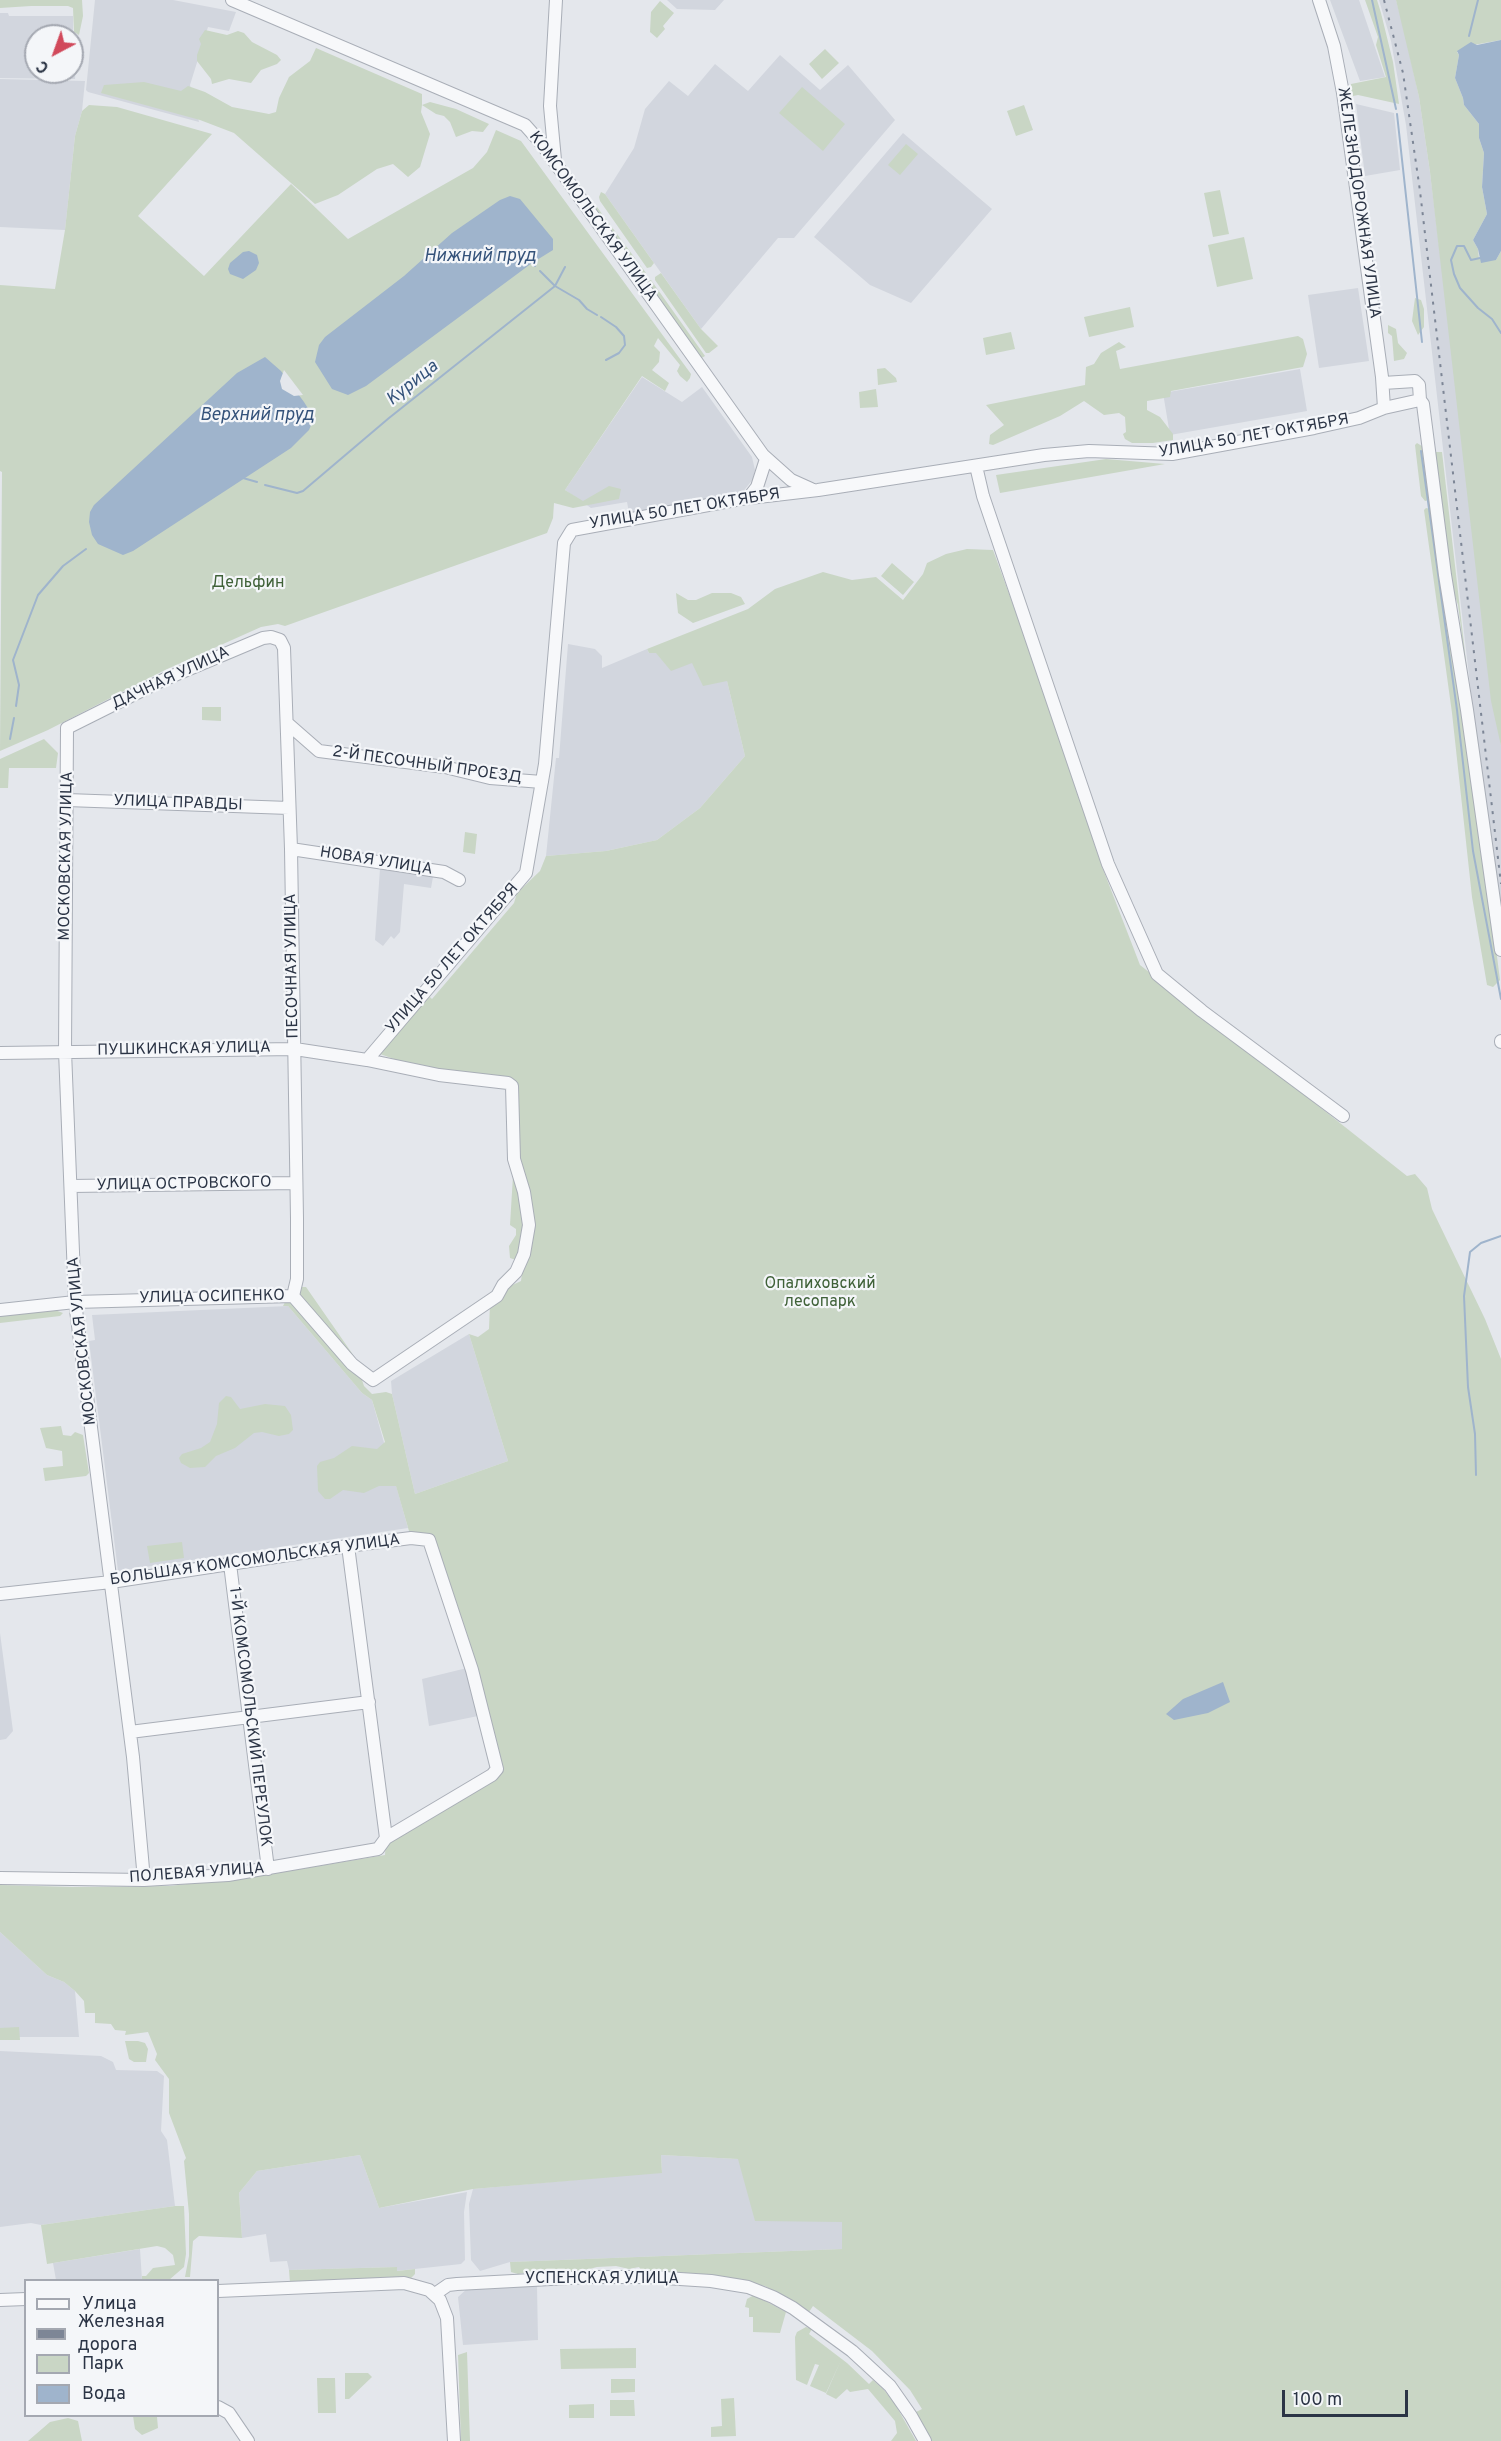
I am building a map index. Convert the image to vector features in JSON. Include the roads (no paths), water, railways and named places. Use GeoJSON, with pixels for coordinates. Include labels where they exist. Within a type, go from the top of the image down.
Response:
{"type":"FeatureCollection","features":[{"type":"Feature","properties":{"kind":"street","name":"КОМСОМОЛЬСКАЯ УЛИЦА"},"geometry":{"type":"LineString","coordinates":[[232,0],[525,125],[556,164],[766,459],[798,484],[818,490]]}},
{"type":"Feature","properties":{"kind":"street"},"geometry":{"type":"LineString","coordinates":[[556,0],[550,112],[556,164]]}},
{"type":"Feature","properties":{"kind":"street","name":"ЖЕЛЕЗНОДОРОЖНАЯ УЛИЦА"},"geometry":{"type":"LineString","coordinates":[[1319,0],[1334,46],[1343,93],[1383,383],[1383,408]]}},
{"type":"Feature","properties":{"kind":"street"},"geometry":{"type":"LineString","coordinates":[[525,125],[538,125],[545,121],[550,112]]}},
{"type":"Feature","properties":{"kind":"street"},"geometry":{"type":"LineString","coordinates":[[1383,383],[1415,381],[1419,385],[1420,400],[1423,404],[1443,564],[1467,710],[1501,950]]}},
{"type":"Feature","properties":{"kind":"street","name":"УЛИЦА 50 ЛЕТ ОКТЯБРЯ"},"geometry":{"type":"LineString","coordinates":[[367,1060],[526,873],[543,782],[557,648],[563,553],[568,534],[577,527],[741,499],[1089,451],[1172,454],[1314,428],[1359,418],[1383,408],[1420,400]]}},
{"type":"Feature","properties":{"kind":"street"},"geometry":{"type":"LineString","coordinates":[[741,499],[750,496],[757,487],[766,459]]}},
{"type":"Feature","properties":{"kind":"street"},"geometry":{"type":"LineString","coordinates":[[976,466],[983,496],[1108,864],[1157,974],[1202,1011],[1343,1116]]}},
{"type":"Feature","properties":{"kind":"street","name":"ДАЧНАЯ УЛИЦА"},"geometry":{"type":"LineString","coordinates":[[67,728],[183,672],[263,638],[277,638]]}},
{"type":"Feature","properties":{"kind":"street","name":"ПЕСОЧНАЯ УЛИЦА"},"geometry":{"type":"LineString","coordinates":[[277,638],[284,648],[291,849],[297,1279],[293,1296]]}},
{"type":"Feature","properties":{"kind":"street","name":"2-Й ПЕСОЧНЫЙ ПРОЕЗД"},"geometry":{"type":"LineString","coordinates":[[287,723],[319,751],[445,767],[490,778],[543,782]]}},
{"type":"Feature","properties":{"kind":"street","name":"МОСКОВСКАЯ УЛИЦА"},"geometry":{"type":"LineString","coordinates":[[67,728],[65,1051],[75,1302],[129,1732],[144,1880]]}},
{"type":"Feature","properties":{"kind":"street","name":"УЛИЦА ПРАВДЫ"},"geometry":{"type":"LineString","coordinates":[[67,800],[289,808]]}},
{"type":"Feature","properties":{"kind":"street","name":"НОВАЯ УЛИЦА"},"geometry":{"type":"LineString","coordinates":[[291,849],[444,872],[459,880]]}},
{"type":"Feature","properties":{"kind":"street","name":"ПУШКИНСКАЯ УЛИЦА"},"geometry":{"type":"LineString","coordinates":[[0,1053],[295,1049],[367,1060],[439,1075],[508,1083]]}},
{"type":"Feature","properties":{"kind":"street","name":"УЛИЦА ОСИПЕНКО"},"geometry":{"type":"LineString","coordinates":[[0,1310],[75,1302],[293,1296],[352,1364],[373,1380],[497,1296],[503,1285],[516,1272],[524,1254],[529,1225],[524,1192],[513,1159],[512,1086],[508,1083]]}},
{"type":"Feature","properties":{"kind":"street","name":"УЛИЦА ОСТРОВСКОГО"},"geometry":{"type":"LineString","coordinates":[[71,1186],[296,1183]]}},
{"type":"Feature","properties":{"kind":"street","name":"БОЛЬШАЯ КОМСОМОЛЬСКАЯ УЛИЦА"},"geometry":{"type":"LineString","coordinates":[[0,1594],[111,1582],[411,1538],[429,1540],[472,1670],[497,1769],[492,1775],[387,1838]]}},
{"type":"Feature","properties":{"kind":"street"},"geometry":{"type":"LineString","coordinates":[[348,1546],[387,1838]]}},
{"type":"Feature","properties":{"kind":"street","name":"1-Й КОМСОМОЛЬСКИЙ ПЕРЕУЛОК"},"geometry":{"type":"LineString","coordinates":[[230,1564],[268,1869]]}},
{"type":"Feature","properties":{"kind":"street"},"geometry":{"type":"LineString","coordinates":[[129,1732],[369,1702]]}},
{"type":"Feature","properties":{"kind":"street","name":"ПОЛЕВАЯ УЛИЦА"},"geometry":{"type":"LineString","coordinates":[[0,1878],[144,1880],[228,1875],[378,1849],[387,1838]]}},
{"type":"Feature","properties":{"kind":"street","name":"УСПЕНСКАЯ УЛИЦА"},"geometry":{"type":"LineString","coordinates":[[435,2294],[448,2285],[588,2277],[658,2277],[711,2281],[748,2287],[793,2308],[852,2351],[895,2392],[925,2441]]}},
{"type":"Feature","properties":{"kind":"street"},"geometry":{"type":"LineString","coordinates":[[219,2291],[404,2283],[435,2294],[444,2306],[447,2318],[454,2441]]}},
{"type":"Feature","properties":{"kind":"street"},"geometry":{"type":"LineString","coordinates":[[0,2300],[24,2299]]}},
{"type":"Feature","properties":{"kind":"street"},"geometry":{"type":"LineString","coordinates":[[219,2408],[230,2413],[248,2441]]}},
{"type":"Feature","properties":{"kind":"water"},"geometry":{"type":"Polygon","coordinates":[[[1501,40],[1501,251],[1496,260],[1481,263],[1473,240],[1487,214],[1482,187],[1484,153],[1479,138],[1479,124],[1464,105],[1455,78],[1459,55],[1457,51],[1471,42],[1477,45],[1501,40]]]}},
{"type":"Feature","properties":{"kind":"water","name":"Нижний пруд"},"geometry":{"type":"Polygon","coordinates":[[[510,196],[520,199],[553,239],[553,250],[532,263],[366,386],[348,395],[332,389],[315,362],[319,345],[325,337],[404,276],[452,233],[500,200],[510,196]]]}},
{"type":"Feature","properties":{"kind":"water"},"geometry":{"type":"Polygon","coordinates":[[[249,251],[257,255],[259,263],[256,270],[243,279],[230,274],[228,269],[230,263],[243,252],[249,251]]]}},
{"type":"Feature","properties":{"kind":"water","name":"Верхний пруд"},"geometry":{"type":"Polygon","coordinates":[[[265,357],[281,371],[314,418],[309,430],[291,448],[133,551],[123,555],[98,544],[92,535],[89,522],[90,512],[94,505],[237,373],[265,357]]]}},
{"type":"Feature","properties":{"kind":"water"},"geometry":{"type":"Polygon","coordinates":[[[1223,1682],[1230,1702],[1208,1713],[1174,1720],[1166,1714],[1183,1699],[1223,1682]]]}},
{"type":"Feature","properties":{"kind":"waterway"},"geometry":{"type":"LineString","coordinates":[[1372,0],[1396,109]]}},
{"type":"Feature","properties":{"kind":"waterway"},"geometry":{"type":"LineString","coordinates":[[1469,36],[1478,0]]}},
{"type":"Feature","properties":{"kind":"waterway"},"geometry":{"type":"LineString","coordinates":[[1397,114],[1422,342]]}},
{"type":"Feature","properties":{"kind":"waterway"},"geometry":{"type":"LineString","coordinates":[[1480,258],[1471,260],[1464,246],[1457,246],[1451,260],[1454,274],[1460,288],[1478,308],[1492,319],[1501,333]]}},
{"type":"Feature","properties":{"kind":"waterway"},"geometry":{"type":"LineString","coordinates":[[532,263],[535,266]]}},
{"type":"Feature","properties":{"kind":"waterway","name":"Курица"},"geometry":{"type":"LineString","coordinates":[[265,485],[297,493],[303,491],[389,418],[555,286],[565,267]]}},
{"type":"Feature","properties":{"kind":"waterway"},"geometry":{"type":"LineString","coordinates":[[540,271],[555,286],[579,300],[597,315]]}},
{"type":"Feature","properties":{"kind":"waterway"},"geometry":{"type":"LineString","coordinates":[[601,317],[616,327],[624,336],[625,345],[619,353],[606,360]]}},
{"type":"Feature","properties":{"kind":"waterway"},"geometry":{"type":"LineString","coordinates":[[1421,451],[1457,710],[1473,851],[1501,999]]}},
{"type":"Feature","properties":{"kind":"waterway","name":"Курица"},"geometry":{"type":"LineString","coordinates":[[243,478],[257,482]]}},
{"type":"Feature","properties":{"kind":"waterway","name":"Курица"},"geometry":{"type":"LineString","coordinates":[[16,706],[19,685],[13,660],[38,595],[63,566],[86,549]]}},
{"type":"Feature","properties":{"kind":"waterway","name":"Курица"},"geometry":{"type":"LineString","coordinates":[[10,739],[14,718]]}},
{"type":"Feature","properties":{"kind":"waterway"},"geometry":{"type":"LineString","coordinates":[[1476,1475],[1475,1434],[1468,1387],[1464,1296],[1470,1252],[1481,1243],[1501,1236]]}},
{"type":"Feature","properties":{"kind":"railway"},"geometry":{"type":"LineString","coordinates":[[1384,0],[1403,73],[1420,191],[1501,884]]}},
{"type":"Feature","properties":{"kind":"park label","name":"Дельфин"},"geometry":{"type":"Point","coordinates":[248,584]}},
{"type":"Feature","properties":{"kind":"park label","name":"Опалиховский лесопарк"},"geometry":{"type":"Point","coordinates":[820,1294]}}]}
